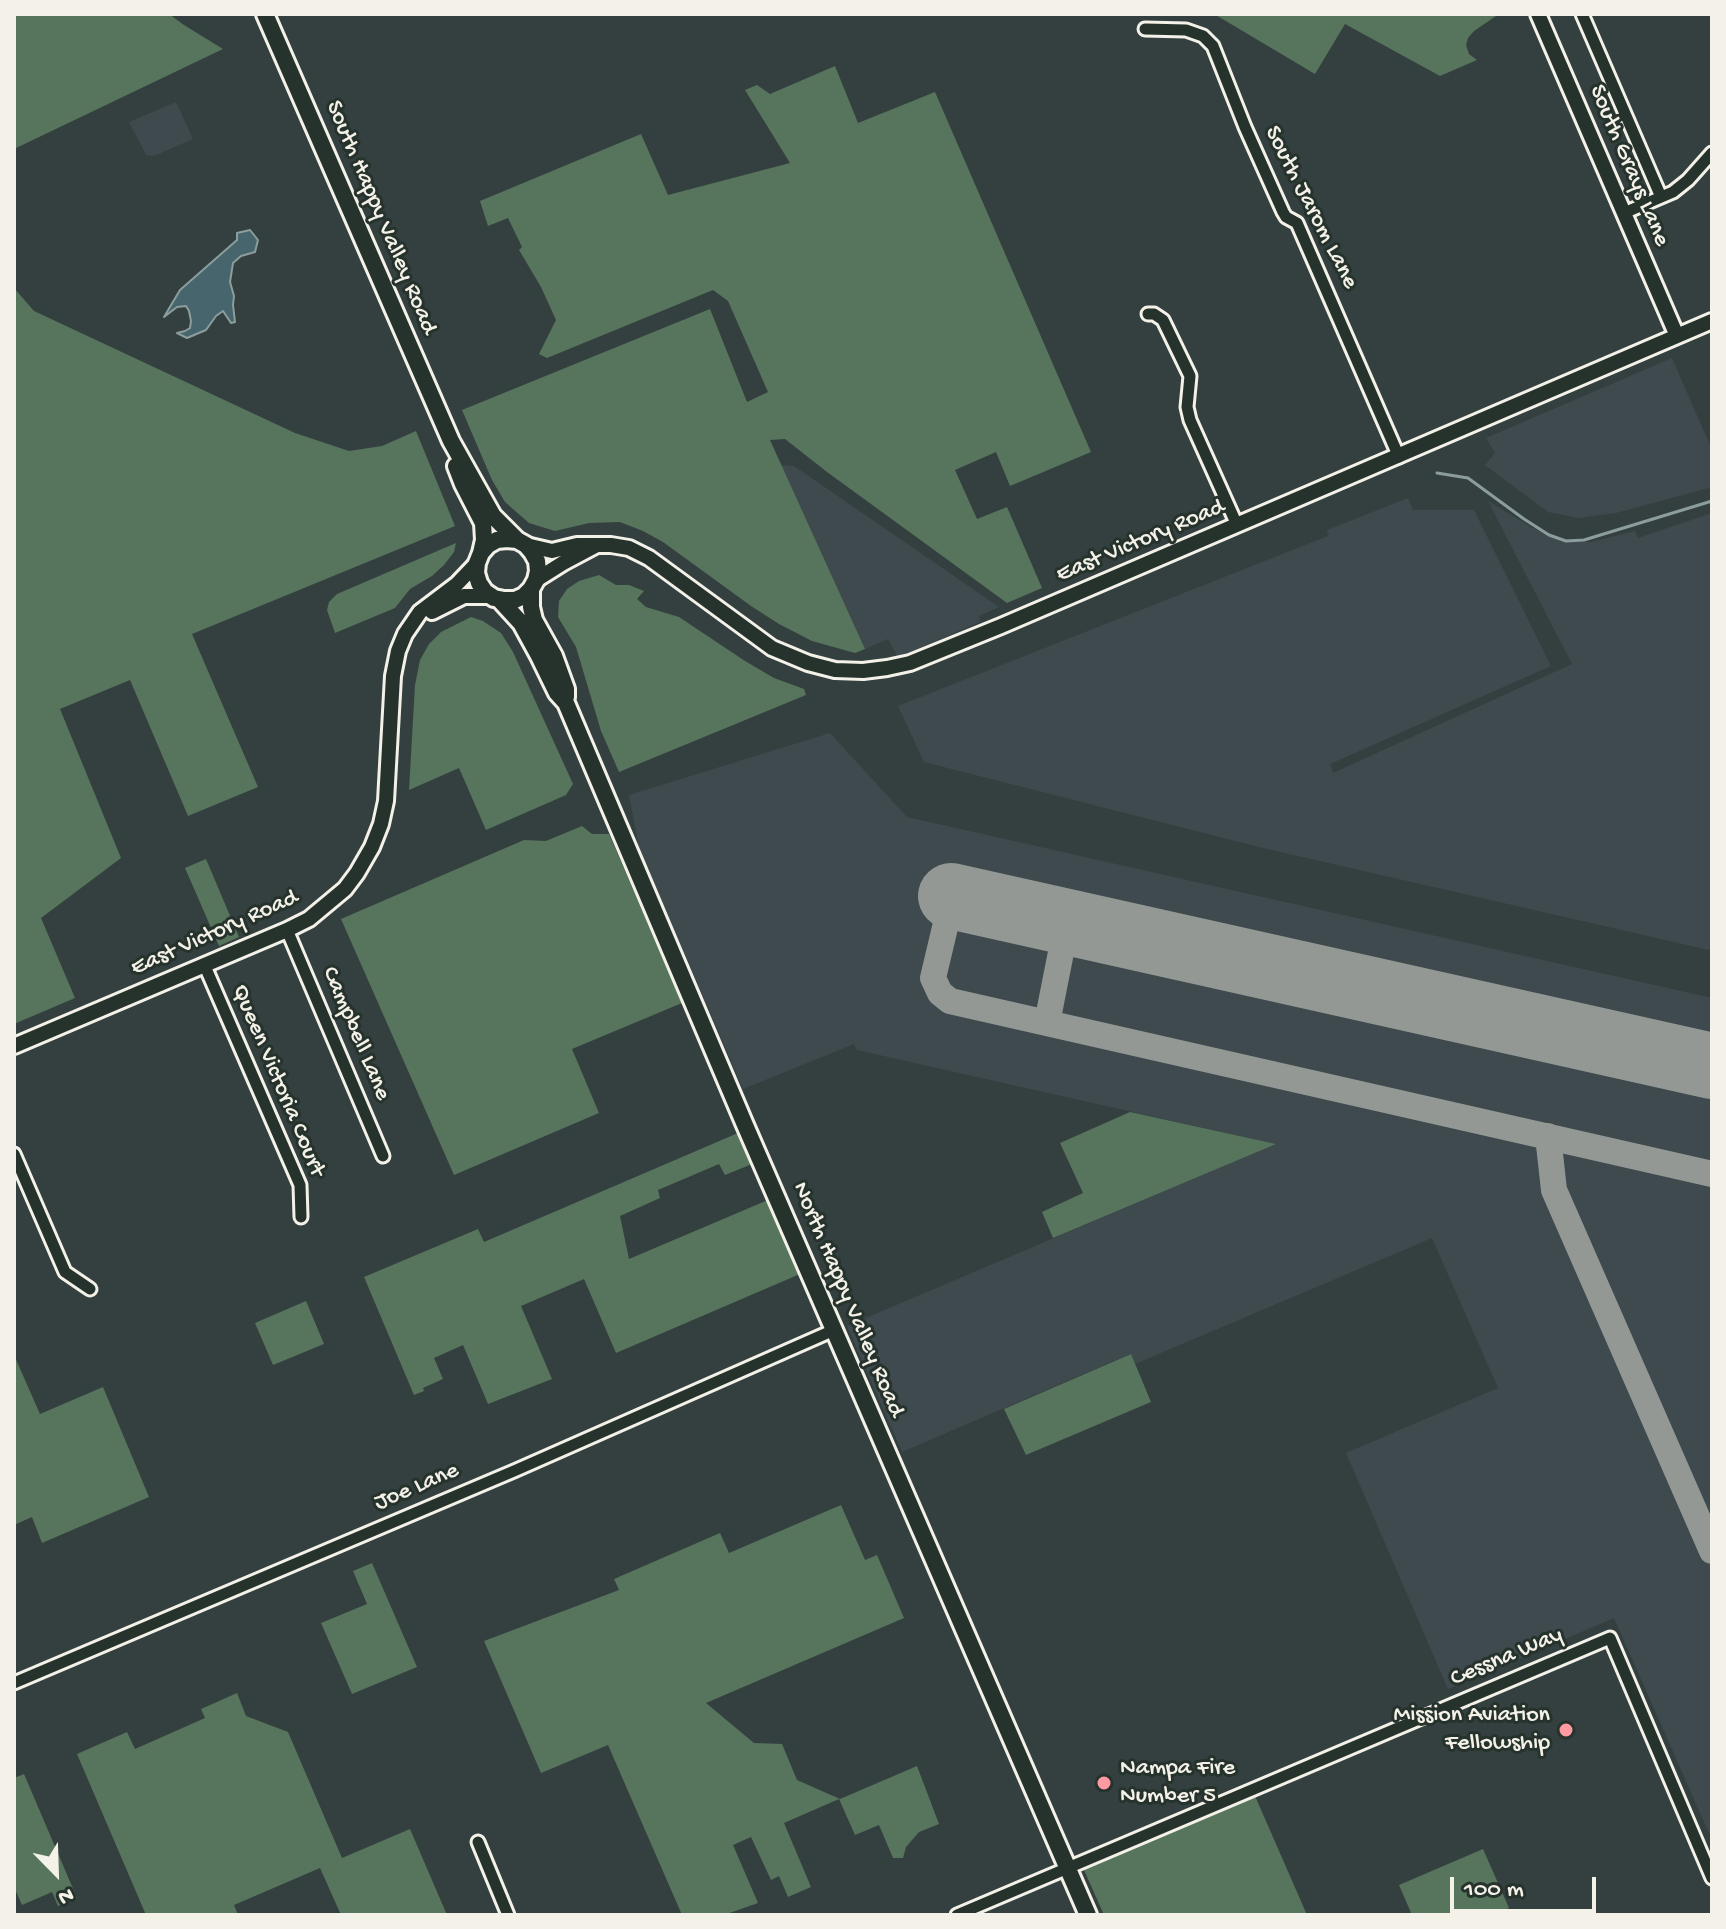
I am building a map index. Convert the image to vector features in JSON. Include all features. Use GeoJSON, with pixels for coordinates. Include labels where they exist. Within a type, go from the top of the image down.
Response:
{"type":"FeatureCollection","features":[{"type":"Feature","properties":{"kind":"main road","name":"South Happy Valley Road"},"geometry":{"type":"LineString","coordinates":[[265,14],[451,441]]}},
{"type":"Feature","properties":{"kind":"main road"},"geometry":{"type":"LineString","coordinates":[[451,441],[493,516],[532,552],[537,561],[534,585],[524,596],[515,600],[495,597],[479,583],[476,573],[484,540],[483,523],[456,467],[451,441]]}},
{"type":"Feature","properties":{"kind":"main road"},"geometry":{"type":"LineString","coordinates":[[479,558],[488,545],[497,540],[521,542]]}},
{"type":"Feature","properties":{"kind":"main road","name":"North Happy Valley Road"},"geometry":{"type":"LineString","coordinates":[[534,585],[531,607],[534,620],[561,674],[566,703]]}},
{"type":"Feature","properties":{"kind":"main road","name":"North Happy Valley Road"},"geometry":{"type":"LineString","coordinates":[[495,597],[521,623],[557,693],[566,703],[745,1125],[1088,1915]]}},
{"type":"Feature","properties":{"kind":"street","name":"South Grays Lane"},"geometry":{"type":"LineString","coordinates":[[1538,14],[1677,336]]}},
{"type":"Feature","properties":{"kind":"street"},"geometry":{"type":"LineString","coordinates":[[1583,14],[1661,197]]}},
{"type":"Feature","properties":{"kind":"street","name":"South Jarom Lane"},"geometry":{"type":"LineString","coordinates":[[1145,29],[1186,30],[1203,36],[1213,46],[1283,212],[1297,223],[1399,457]]}},
{"type":"Feature","properties":{"kind":"street"},"geometry":{"type":"LineString","coordinates":[[1624,213],[1673,192],[1712,153]]}},
{"type":"Feature","properties":{"kind":"street"},"geometry":{"type":"LineString","coordinates":[[1148,314],[1163,320],[1190,376],[1187,407],[1190,420],[1237,525]]}},
{"type":"Feature","properties":{"kind":"street","name":"East Victory Road"},"geometry":{"type":"LineString","coordinates":[[521,542],[552,551],[577,545],[629,548],[649,558],[772,648],[808,663],[835,670],[863,671],[910,663],[1712,321]]}},
{"type":"Feature","properties":{"kind":"street"},"geometry":{"type":"LineString","coordinates":[[534,585],[563,563],[595,546]]}},
{"type":"Feature","properties":{"kind":"street","name":"East Victory Road"},"geometry":{"type":"LineString","coordinates":[[14,1046],[287,930],[309,919],[345,889],[372,847],[381,824],[386,801],[393,676],[398,651],[420,612],[457,584],[479,558]]}},
{"type":"Feature","properties":{"kind":"street"},"geometry":{"type":"LineString","coordinates":[[415,622],[464,596],[495,597]]}},
{"type":"Feature","properties":{"kind":"street","name":"Campbell Lane"},"geometry":{"type":"LineString","coordinates":[[287,930],[383,1156]]}},
{"type":"Feature","properties":{"kind":"street","name":"Queen Victoria Court"},"geometry":{"type":"LineString","coordinates":[[204,964],[300,1185],[301,1217]]}},
{"type":"Feature","properties":{"kind":"street"},"geometry":{"type":"LineString","coordinates":[[14,1154],[65,1272],[90,1289]]}},
{"type":"Feature","properties":{"kind":"street","name":"Joe Lane"},"geometry":{"type":"LineString","coordinates":[[14,1683],[514,1471],[834,1330]]}},
{"type":"Feature","properties":{"kind":"street","name":"Cessna Way"},"geometry":{"type":"LineString","coordinates":[[957,1915],[1610,1638],[1712,1878]]}},
{"type":"Feature","properties":{"kind":"street"},"geometry":{"type":"LineString","coordinates":[[478,1842],[508,1915]]}},
{"type":"Feature","properties":{"kind":"shaded area"},"geometry":{"type":"Polygon","coordinates":[[[176,102],[193,139],[154,156],[146,155],[129,122],[176,102]]]}},
{"type":"Feature","properties":{"kind":"shaded area"},"geometry":{"type":"Polygon","coordinates":[[[1672,358],[1712,450],[1712,487],[1616,513],[1578,518],[1548,512],[1485,465],[1495,453],[1486,438],[1672,358]]]}},
{"type":"Feature","properties":{"kind":"shaded area"},"geometry":{"type":"Polygon","coordinates":[[[781,465],[794,466],[999,607],[979,616],[980,622],[898,657],[888,639],[865,649],[781,465]]]}},
{"type":"Feature","properties":{"kind":"shaded area"},"geometry":{"type":"Polygon","coordinates":[[[1408,498],[1413,510],[1474,510],[1551,666],[1330,764],[1333,773],[1572,664],[1488,501],[1563,542],[1591,542],[1635,531],[1638,538],[1712,513],[1712,949],[1263,848],[924,762],[898,706],[1328,536],[1327,530],[1408,498]]]}},
{"type":"Feature","properties":{"kind":"shaded area"},"geometry":{"type":"Polygon","coordinates":[[[830,733],[907,817],[1712,998],[1712,1840],[1614,1618],[1448,1689],[1346,1453],[1498,1388],[1432,1238],[1135,1364],[1130,1354],[902,1452],[847,1326],[1275,1144],[857,1050],[854,1044],[743,1089],[639,848],[629,795],[830,733]]]}},
{"type":"Feature","properties":{"kind":"green space"},"geometry":{"type":"Polygon","coordinates":[[[14,14],[169,14],[223,49],[14,149],[14,14]]]}},
{"type":"Feature","properties":{"kind":"green space"},"geometry":{"type":"Polygon","coordinates":[[[1214,14],[1499,14],[1468,38],[1466,45],[1469,54],[1477,60],[1440,76],[1345,24],[1315,74],[1214,14]]]}},
{"type":"Feature","properties":{"kind":"green space"},"geometry":{"type":"Polygon","coordinates":[[[835,66],[858,123],[935,92],[1091,452],[1010,486],[996,452],[955,470],[977,519],[1007,507],[1042,588],[1007,603],[785,439],[770,440],[865,649],[855,653],[812,641],[779,624],[643,531],[620,522],[589,523],[555,531],[529,523],[505,502],[492,480],[462,410],[710,309],[747,402],[768,392],[728,301],[713,290],[547,358],[539,354],[556,320],[519,250],[522,247],[508,218],[488,226],[480,201],[641,134],[668,195],[790,163],[745,90],[757,85],[770,94],[835,66]]]}},
{"type":"Feature","properties":{"kind":"green space"},"geometry":{"type":"Polygon","coordinates":[[[14,288],[34,311],[295,433],[349,451],[382,446],[416,431],[455,526],[192,634],[258,787],[188,816],[130,680],[60,709],[121,858],[41,918],[75,998],[14,1024],[14,288]]]}},
{"type":"Feature","properties":{"kind":"green space"},"geometry":{"type":"Polygon","coordinates":[[[456,543],[454,552],[444,565],[410,589],[395,608],[335,633],[327,610],[329,602],[337,594],[456,543]]]}},
{"type":"Feature","properties":{"kind":"green space"},"geometry":{"type":"Polygon","coordinates":[[[599,575],[616,585],[629,585],[644,591],[637,599],[646,607],[679,617],[774,678],[804,689],[806,695],[619,772],[601,731],[576,647],[558,617],[559,601],[567,589],[579,581],[599,575]]]}},
{"type":"Feature","properties":{"kind":"green space"},"geometry":{"type":"Polygon","coordinates":[[[471,617],[501,633],[513,652],[573,784],[566,795],[486,830],[459,768],[409,790],[415,685],[420,660],[441,632],[471,617]]]}},
{"type":"Feature","properties":{"kind":"green space"},"geometry":{"type":"Polygon","coordinates":[[[582,826],[592,834],[609,834],[682,1003],[572,1049],[599,1113],[454,1175],[341,919],[524,840],[546,841],[582,826]]]}},
{"type":"Feature","properties":{"kind":"green space"},"geometry":{"type":"Polygon","coordinates":[[[206,859],[239,937],[219,946],[185,868],[206,859]]]}},
{"type":"Feature","properties":{"kind":"green space"},"geometry":{"type":"Polygon","coordinates":[[[1130,1112],[1276,1144],[1053,1238],[1042,1212],[1083,1193],[1060,1143],[1130,1112]]]}},
{"type":"Feature","properties":{"kind":"green space"},"geometry":{"type":"Polygon","coordinates":[[[738,1133],[752,1164],[725,1175],[719,1164],[658,1190],[660,1198],[620,1216],[629,1259],[768,1200],[800,1274],[616,1353],[584,1279],[521,1306],[552,1379],[488,1404],[463,1345],[434,1358],[443,1379],[414,1395],[364,1277],[478,1229],[484,1242],[738,1133]]]}},
{"type":"Feature","properties":{"kind":"green space"},"geometry":{"type":"Polygon","coordinates":[[[306,1301],[324,1344],[273,1365],[255,1323],[306,1301]]]}},
{"type":"Feature","properties":{"kind":"green space"},"geometry":{"type":"Polygon","coordinates":[[[1131,1354],[1151,1402],[1026,1455],[1004,1409],[1131,1354]]]}},
{"type":"Feature","properties":{"kind":"green space"},"geometry":{"type":"Polygon","coordinates":[[[14,1355],[40,1414],[103,1387],[149,1497],[42,1543],[32,1517],[14,1525],[14,1355]]]}},
{"type":"Feature","properties":{"kind":"green space"},"geometry":{"type":"Polygon","coordinates":[[[841,1505],[865,1560],[877,1555],[904,1618],[706,1703],[754,1743],[782,1744],[797,1780],[840,1799],[917,1766],[939,1824],[919,1832],[906,1847],[903,1858],[893,1858],[879,1825],[855,1835],[839,1799],[784,1823],[811,1887],[788,1897],[779,1876],[771,1880],[751,1837],[733,1845],[758,1903],[724,1915],[682,1915],[608,1745],[541,1773],[484,1641],[619,1590],[614,1579],[720,1533],[729,1553],[841,1505]]]}},
{"type":"Feature","properties":{"kind":"green space"},"geometry":{"type":"Polygon","coordinates":[[[372,1563],[417,1667],[352,1694],[321,1623],[367,1604],[353,1571],[372,1563]]]}},
{"type":"Feature","properties":{"kind":"green space"},"geometry":{"type":"Polygon","coordinates":[[[237,1693],[246,1716],[288,1732],[342,1858],[410,1829],[447,1915],[341,1915],[320,1868],[234,1905],[238,1915],[146,1915],[77,1754],[127,1732],[135,1749],[205,1718],[201,1709],[237,1693]]]}},
{"type":"Feature","properties":{"kind":"green space"},"geometry":{"type":"Polygon","coordinates":[[[24,1774],[77,1898],[58,1906],[52,1892],[22,1905],[14,1887],[14,1778],[24,1774]]]}},
{"type":"Feature","properties":{"kind":"green space"},"geometry":{"type":"Polygon","coordinates":[[[1255,1796],[1307,1915],[1104,1915],[1084,1870],[1255,1796]]]}},
{"type":"Feature","properties":{"kind":"green space"},"geometry":{"type":"Polygon","coordinates":[[[1483,1849],[1509,1908],[1493,1915],[1412,1915],[1399,1885],[1483,1849]]]}},
{"type":"Feature","properties":{"kind":"water"},"geometry":{"type":"Polygon","coordinates":[[[250,230],[258,240],[255,252],[241,256],[233,263],[230,282],[235,322],[231,323],[223,311],[206,330],[187,338],[177,333],[190,328],[186,306],[177,307],[164,317],[180,290],[237,240],[237,233],[250,230]]]}},
{"type":"Feature","properties":{"kind":"waterway"},"geometry":{"type":"LineString","coordinates":[[1437,473],[1468,478],[1524,519],[1549,535],[1566,541],[1584,540],[1712,501]]}},
{"type":"Feature","properties":{"kind":"taxiway"},"geometry":{"type":"LineString","coordinates":[[964,899],[947,919],[933,978],[940,993],[950,1001],[1712,1174]]}},
{"type":"Feature","properties":{"kind":"taxiway"},"geometry":{"type":"LineString","coordinates":[[1047,1023],[1067,922]]}},
{"type":"Feature","properties":{"kind":"taxiway"},"geometry":{"type":"LineString","coordinates":[[1548,1136],[1554,1190],[1712,1551]]}},
{"type":"Feature","properties":{"kind":"runway"},"geometry":{"type":"LineString","coordinates":[[951,896],[1712,1066]]}},
{"type":"Feature","properties":{"kind":"place","name":"Mission Aviation Fellowship"},"geometry":{"type":"Point","coordinates":[1566,1730]}},
{"type":"Feature","properties":{"kind":"place","name":"Nampa Fire Number 5"},"geometry":{"type":"Point","coordinates":[1104,1783]}}]}
